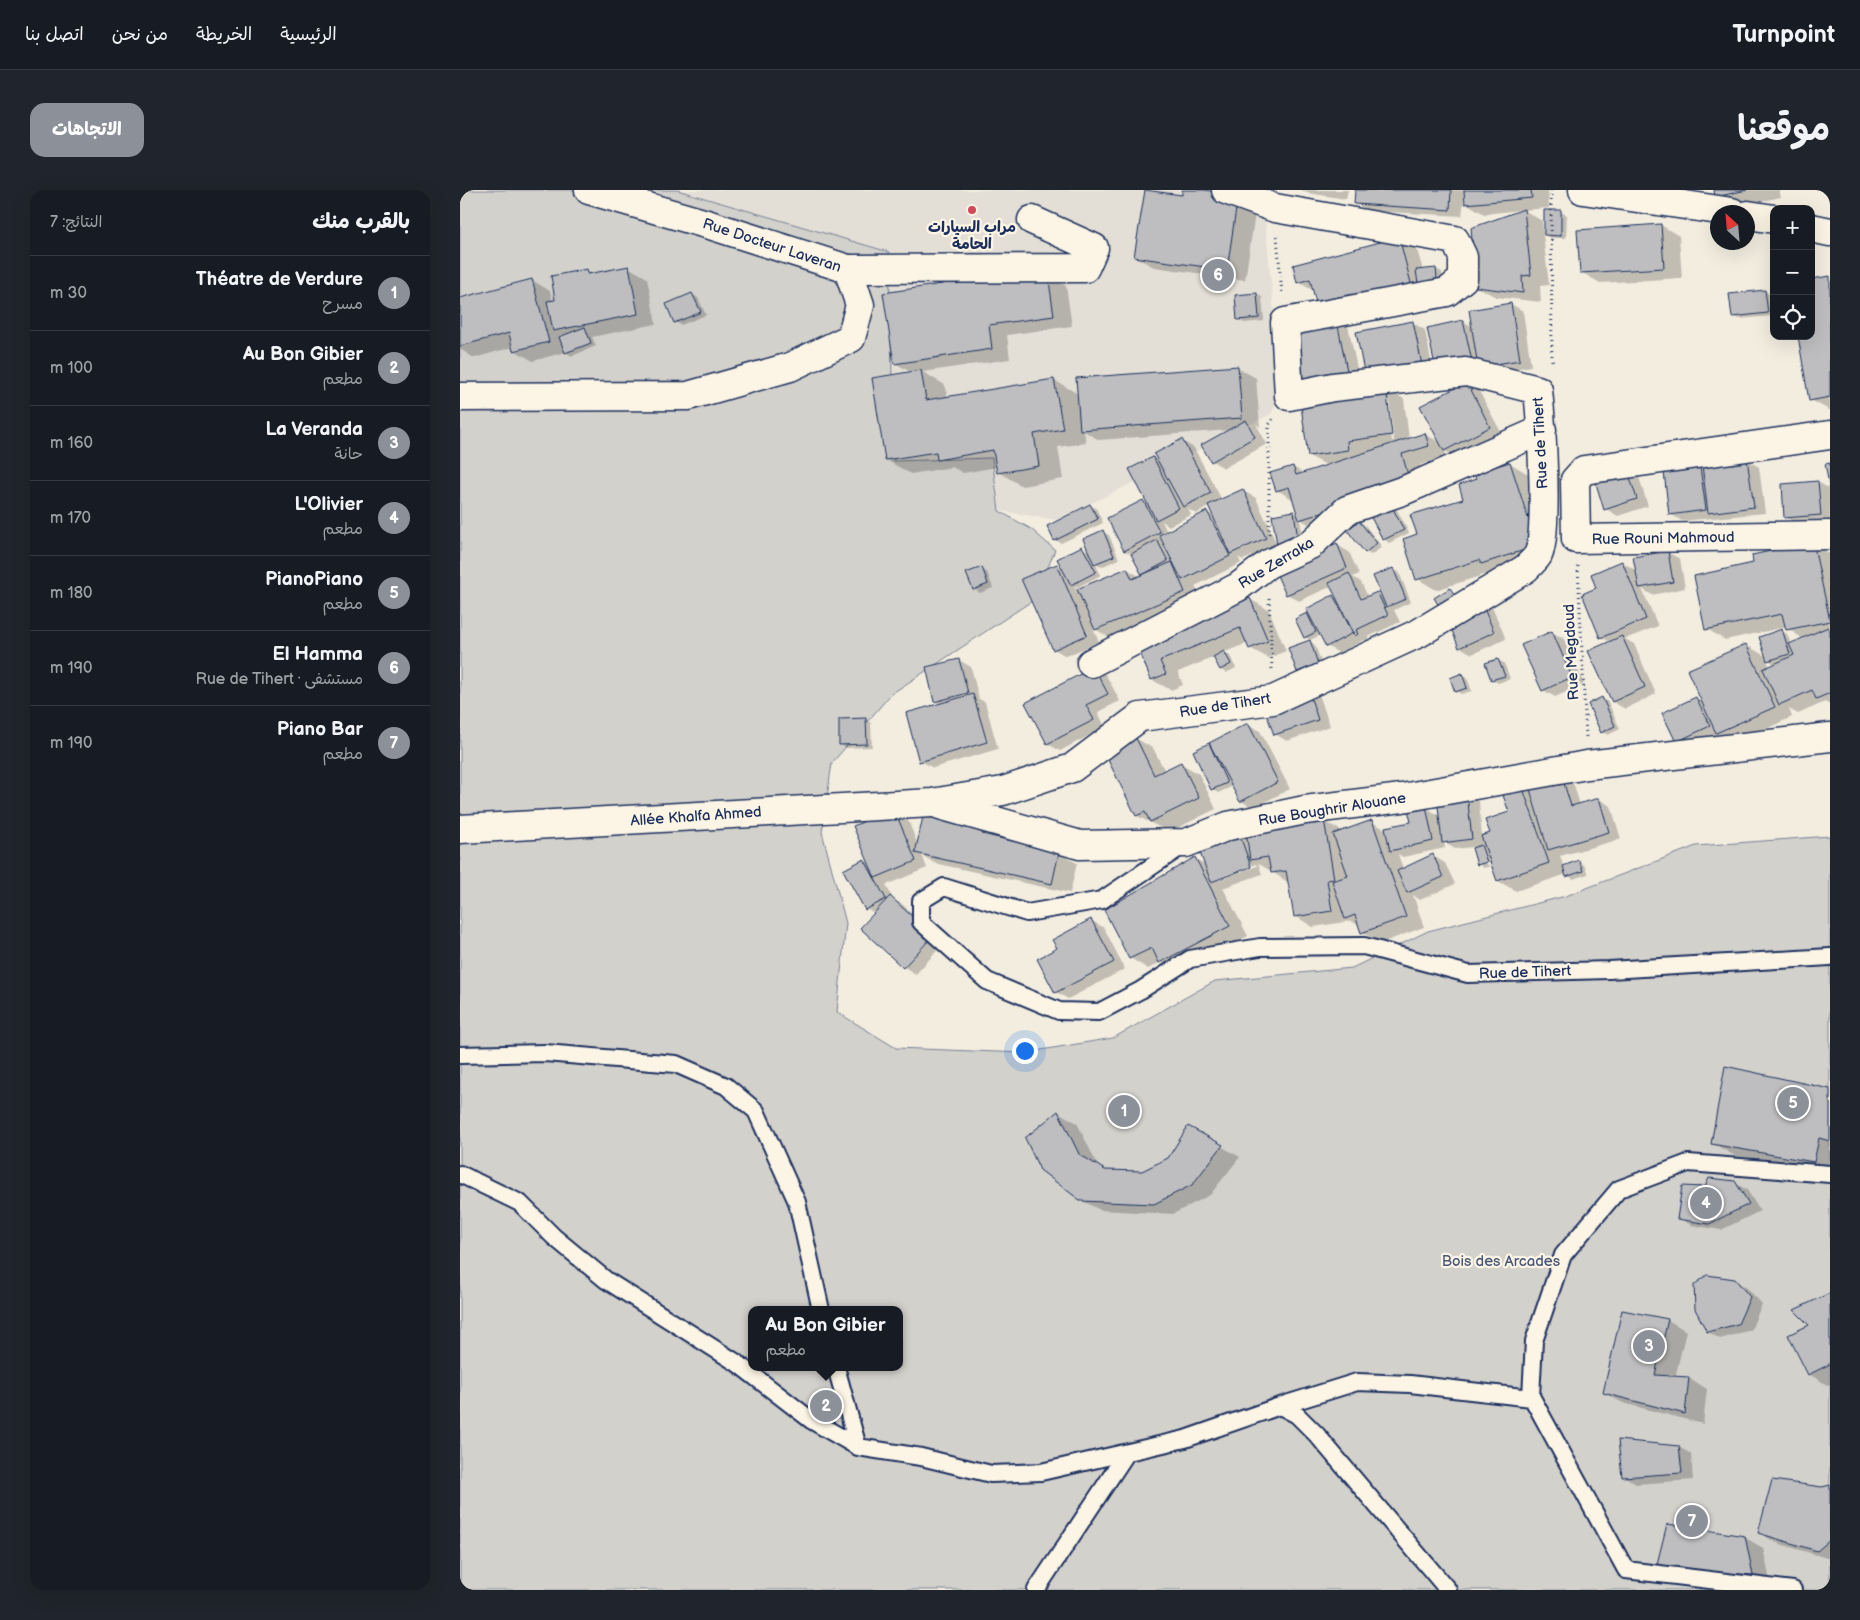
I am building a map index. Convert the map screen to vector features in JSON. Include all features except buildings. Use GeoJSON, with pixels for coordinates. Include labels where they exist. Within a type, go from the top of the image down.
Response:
{"type":"FeatureCollection","features":[{"type":"Feature","properties":{"kind":"street","name":"Rue Docteur Laveran"},"geometry":{"type":"LineString","coordinates":[[460,397],[688,396],[790,367],[851,338],[860,305],[848,269],[710,225],[588,190]]}},
{"type":"Feature","properties":{"kind":"street"},"geometry":{"type":"LineString","coordinates":[[1226,190],[1275,208],[1455,240],[1463,257],[1463,279],[1447,292],[1285,322]]}},
{"type":"Feature","properties":{"kind":"street"},"geometry":{"type":"LineString","coordinates":[[1583,190],[1710,209]]}},
{"type":"Feature","properties":{"kind":"street"},"geometry":{"type":"LineString","coordinates":[[1755,216],[1770,218]]}},
{"type":"Feature","properties":{"kind":"street"},"geometry":{"type":"LineString","coordinates":[[848,269],[1085,268],[1094,248],[1032,220]]}},
{"type":"Feature","properties":{"kind":"street"},"geometry":{"type":"LineString","coordinates":[[1815,229],[1830,232]]}},
{"type":"Feature","properties":{"kind":"street","name":"Rue de Tihert"},"geometry":{"type":"LineString","coordinates":[[932,803],[1003,791],[1072,768],[1140,718],[1273,700],[1419,633],[1525,569],[1538,554],[1542,532],[1542,430],[1538,390],[1466,372],[1333,387],[1289,396],[1285,322]]}},
{"type":"Feature","properties":{"kind":"street","name":"Rue Zerraka"},"geometry":{"type":"LineString","coordinates":[[1090,663],[1238,586],[1268,564],[1310,545],[1347,510],[1405,490],[1542,430]]}},
{"type":"Feature","properties":{"kind":"street","name":"Rue Rouni Mahmoud"},"geometry":{"type":"LineString","coordinates":[[1830,435],[1584,470],[1575,480],[1576,539],[1830,535]]}},
{"type":"Feature","properties":{"kind":"street"},"geometry":{"type":"LineString","coordinates":[[1587,765],[1830,737]]}},
{"type":"Feature","properties":{"kind":"street","name":"Rue Boughrir Alouane"},"geometry":{"type":"LineString","coordinates":[[932,803],[1080,845],[1186,843],[1228,826],[1305,810],[1402,798],[1587,765]]}},
{"type":"Feature","properties":{"kind":"street","name":"Allée Khalfa Ahmed"},"geometry":{"type":"LineString","coordinates":[[460,829],[932,803]]}},
{"type":"Feature","properties":{"kind":"lane","name":"Rue de Tihert"},"geometry":{"type":"LineString","coordinates":[[1186,843],[1102,900],[1027,913],[944,887],[921,901],[921,922],[987,981],[1059,1011],[1099,1012],[1141,990],[1190,959],[1260,947],[1364,946],[1468,974],[1609,970],[1830,957]]}},
{"type":"Feature","properties":{"kind":"lane"},"geometry":{"type":"LineString","coordinates":[[460,1055],[545,1053],[676,1064],[726,1086],[756,1111],[797,1202],[820,1306]]}},
{"type":"Feature","properties":{"kind":"lane"},"geometry":{"type":"LineString","coordinates":[[1793,1590],[1626,1570],[1532,1398],[1534,1341],[1563,1255],[1619,1189],[1688,1163],[1830,1174]]}},
{"type":"Feature","properties":{"kind":"lane"},"geometry":{"type":"LineString","coordinates":[[460,1174],[520,1203],[554,1237],[606,1280],[737,1363],[811,1420],[858,1447],[921,1457],[991,1474],[1041,1472],[1126,1454],[1185,1438],[1357,1382],[1410,1384],[1532,1398]]}},
{"type":"Feature","properties":{"kind":"lane"},"geometry":{"type":"LineString","coordinates":[[837,1371],[858,1447]]}},
{"type":"Feature","properties":{"kind":"lane"},"geometry":{"type":"LineString","coordinates":[[1280,1406],[1297,1415],[1317,1434],[1448,1590]]}},
{"type":"Feature","properties":{"kind":"lane"},"geometry":{"type":"LineString","coordinates":[[1036,1590],[1126,1454]]}},
{"type":"Feature","properties":{"kind":"path"},"geometry":{"type":"LineString","coordinates":[[1538,390],[1552,368],[1551,190]]}},
{"type":"Feature","properties":{"kind":"path"},"geometry":{"type":"LineString","coordinates":[[1275,208],[1285,322]]}},
{"type":"Feature","properties":{"kind":"path","name":"Rue Megdoud"},"geometry":{"type":"LineString","coordinates":[[1576,539],[1587,765]]}},
{"type":"Feature","properties":{"kind":"shaded area"},"geometry":{"type":"Polygon","coordinates":[[[677,190],[1199,190],[1265,218],[1280,376],[1277,401],[1271,414],[1058,520],[999,511],[992,458],[894,461],[889,252],[677,190]]]}},
{"type":"Feature","properties":{"kind":"green space","name":"Bois des Arcades"},"geometry":{"type":"Polygon","coordinates":[[[460,190],[677,190],[889,252],[894,461],[992,458],[999,511],[1031,529],[1055,550],[1035,599],[891,694],[832,763],[822,832],[846,923],[837,1012],[896,1048],[1023,1053],[1113,1038],[1215,981],[1352,968],[1428,931],[1566,896],[1696,846],[1830,836],[1830,1590],[460,1590],[460,190]]]}},
{"type":"Feature","properties":{"kind":"place","name":"مراب السيارات الحامة"},"geometry":{"type":"Point","coordinates":[972,210]}},
{"type":"Feature","properties":{"kind":"place","name":"El Hamma"},"geometry":{"type":"Point","coordinates":[1218,275]}},
{"type":"Feature","properties":{"kind":"place","name":"PianoPiano"},"geometry":{"type":"Point","coordinates":[1793,1103]}},
{"type":"Feature","properties":{"kind":"place","name":"Théatre de Verdure"},"geometry":{"type":"Point","coordinates":[1124,1111]}},
{"type":"Feature","properties":{"kind":"place","name":"L'Olivier"},"geometry":{"type":"Point","coordinates":[1706,1203]}},
{"type":"Feature","properties":{"kind":"place","name":"La Veranda"},"geometry":{"type":"Point","coordinates":[1649,1346]}},
{"type":"Feature","properties":{"kind":"place","name":"Au Bon Gibier"},"geometry":{"type":"Point","coordinates":[826,1406]}},
{"type":"Feature","properties":{"kind":"place","name":"Piano Bar"},"geometry":{"type":"Point","coordinates":[1692,1521]}}]}
